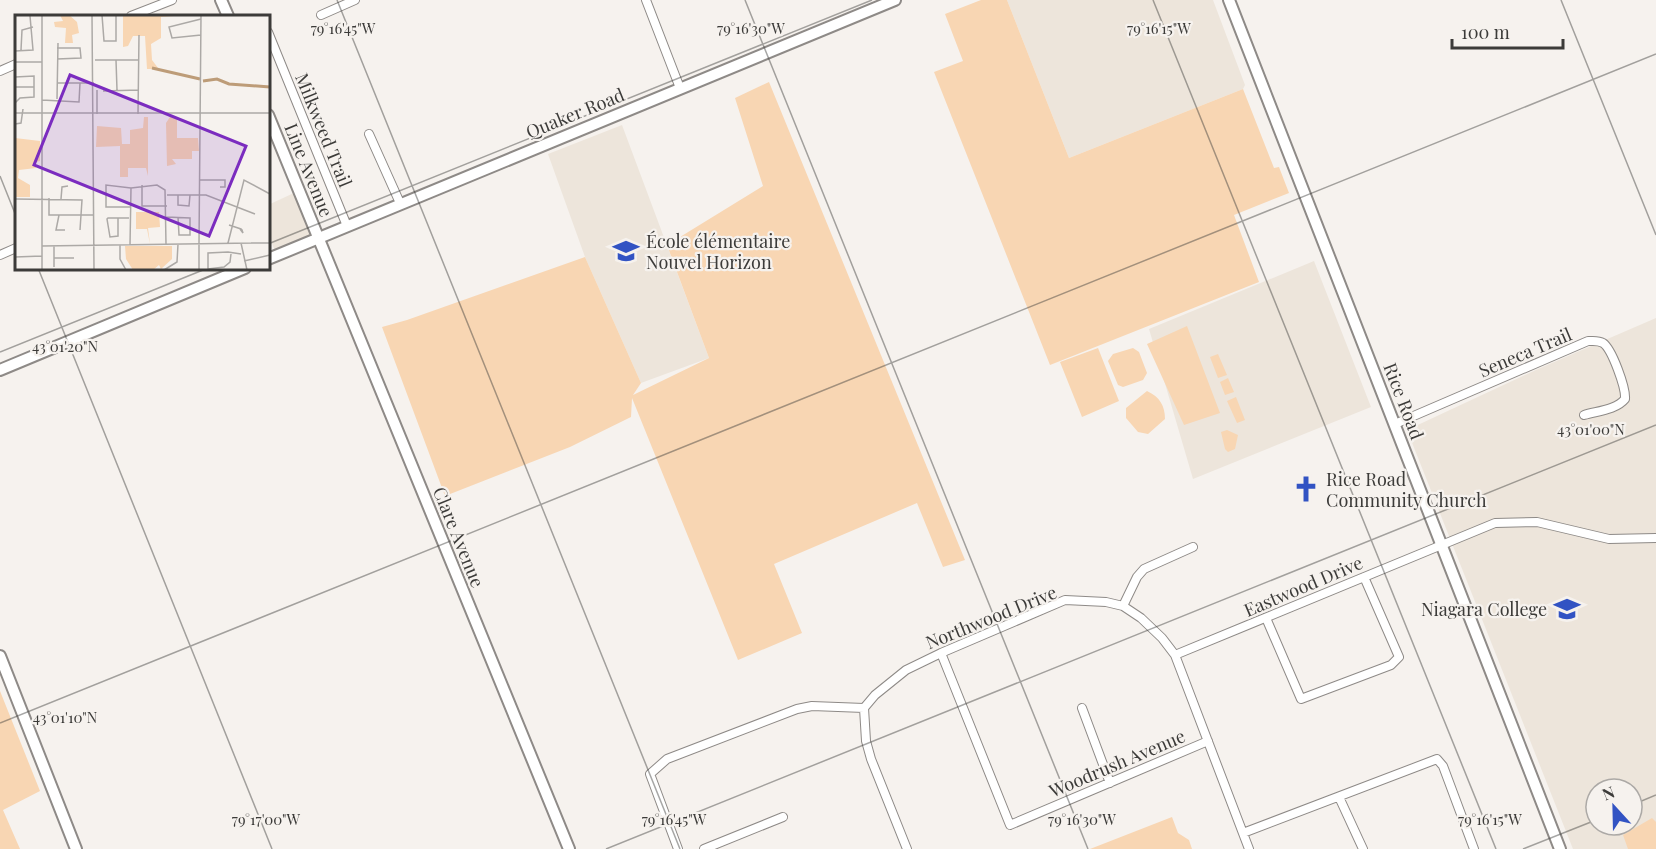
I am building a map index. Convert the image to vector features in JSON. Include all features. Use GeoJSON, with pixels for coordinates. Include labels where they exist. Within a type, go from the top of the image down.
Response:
{"type":"FeatureCollection","features":[{"type":"Feature","properties":{"kind":"street"},"geometry":{"type":"LineString","coordinates":[[134,15],[172,0]]}},
{"type":"Feature","properties":{"kind":"street"},"geometry":{"type":"LineString","coordinates":[[221,0],[228,15]]}},
{"type":"Feature","properties":{"kind":"street"},"geometry":{"type":"LineString","coordinates":[[321,15],[355,0]]}},
{"type":"Feature","properties":{"kind":"street"},"geometry":{"type":"LineString","coordinates":[[646,0],[680,88]]}},
{"type":"Feature","properties":{"kind":"street","name":"Quaker Road"},"geometry":{"type":"LineString","coordinates":[[270,258],[895,0]]}},
{"type":"Feature","properties":{"kind":"street","name":"Rice Road"},"geometry":{"type":"LineString","coordinates":[[1229,0],[1560,849]]}},
{"type":"Feature","properties":{"kind":"street","name":"Milkweed Trail"},"geometry":{"type":"LineString","coordinates":[[271,46],[347,226]]}},
{"type":"Feature","properties":{"kind":"street"},"geometry":{"type":"LineString","coordinates":[[0,71],[15,64]]}},
{"type":"Feature","properties":{"kind":"street","name":"Line Avenue"},"geometry":{"type":"LineString","coordinates":[[270,120],[319,237]]}},
{"type":"Feature","properties":{"kind":"street"},"geometry":{"type":"LineString","coordinates":[[369,134],[400,203]]}},
{"type":"Feature","properties":{"kind":"street","name":"Clare Avenue"},"geometry":{"type":"LineString","coordinates":[[319,237],[569,849]]}},
{"type":"Feature","properties":{"kind":"street"},"geometry":{"type":"LineString","coordinates":[[0,255],[15,248]]}},
{"type":"Feature","properties":{"kind":"street"},"geometry":{"type":"LineString","coordinates":[[0,370],[240,270]]}},
{"type":"Feature","properties":{"kind":"street","name":"Seneca Trail"},"geometry":{"type":"LineString","coordinates":[[1395,424],[1588,341],[1596,341],[1604,344],[1608,349],[1623,386],[1624,399],[1621,404],[1614,407],[1584,415]]}},
{"type":"Feature","properties":{"kind":"street","name":"Eastwood Drive"},"geometry":{"type":"LineString","coordinates":[[1175,655],[1495,523],[1523,521],[1544,523],[1610,539],[1656,538]]}},
{"type":"Feature","properties":{"kind":"street"},"geometry":{"type":"LineString","coordinates":[[1123,606],[1144,568],[1193,547]]}},
{"type":"Feature","properties":{"kind":"street"},"geometry":{"type":"LineString","coordinates":[[1266,618],[1301,699],[1391,665],[1399,657],[1364,577]]}},
{"type":"Feature","properties":{"kind":"street","name":"Northwood Drive"},"geometry":{"type":"LineString","coordinates":[[864,708],[875,695],[906,670],[941,652],[1065,600],[1106,602],[1123,606],[1141,618],[1162,638],[1175,655],[1249,849]]}},
{"type":"Feature","properties":{"kind":"street","name":"Woodrush Avenue"},"geometry":{"type":"LineString","coordinates":[[941,652],[1010,825],[1208,741]]}},
{"type":"Feature","properties":{"kind":"street"},"geometry":{"type":"LineString","coordinates":[[0,656],[76,849]]}},
{"type":"Feature","properties":{"kind":"street"},"geometry":{"type":"LineString","coordinates":[[678,849],[650,774],[656,767],[667,759],[796,709],[812,706],[864,708],[866,741],[871,759],[907,849]]}},
{"type":"Feature","properties":{"kind":"street"},"geometry":{"type":"LineString","coordinates":[[1082,708],[1110,783]]}},
{"type":"Feature","properties":{"kind":"street"},"geometry":{"type":"LineString","coordinates":[[1243,833],[1437,759],[1443,766],[1474,849]]}},
{"type":"Feature","properties":{"kind":"street"},"geometry":{"type":"LineString","coordinates":[[1339,797],[1363,849]]}},
{"type":"Feature","properties":{"kind":"street"},"geometry":{"type":"LineString","coordinates":[[704,849],[783,817]]}},
{"type":"Feature","properties":{"kind":"shaded area"},"geometry":{"type":"Polygon","coordinates":[[[981,0],[1007,0],[1069,158],[1243,89],[1274,168],[1279,167],[1289,193],[1234,215],[1259,282],[1050,365],[934,72],[963,61],[945,14],[981,0]]]}},
{"type":"Feature","properties":{"kind":"shaded area"},"geometry":{"type":"Polygon","coordinates":[[[1007,0],[1213,0],[1245,85],[1243,89],[1069,158],[1007,0]]]}},
{"type":"Feature","properties":{"kind":"shaded area"},"geometry":{"type":"Polygon","coordinates":[[[769,82],[965,560],[943,567],[917,503],[774,564],[802,633],[738,660],[632,398],[631,417],[570,447],[445,496],[382,327],[585,257],[641,383],[633,395],[709,358],[667,245],[763,186],[735,98],[769,82]]]}},
{"type":"Feature","properties":{"kind":"shaded area","name":"École élémentaire Nouvel Horizon"},"geometry":{"type":"Polygon","coordinates":[[[622,125],[709,358],[641,383],[585,257],[548,154],[622,125]]]}},
{"type":"Feature","properties":{"kind":"shaded area"},"geometry":{"type":"Polygon","coordinates":[[[296,192],[314,234],[275,251],[270,238],[270,204],[296,192]]]}},
{"type":"Feature","properties":{"kind":"shaded area"},"geometry":{"type":"Polygon","coordinates":[[[1314,261],[1371,407],[1193,479],[1149,329],[1314,261]]]}},
{"type":"Feature","properties":{"kind":"shaded area","name":"Niagara College"},"geometry":{"type":"Polygon","coordinates":[[[1656,318],[1656,849],[1573,849],[1407,430],[1538,369],[1656,318]]]}},
{"type":"Feature","properties":{"kind":"shaded area"},"geometry":{"type":"Polygon","coordinates":[[[1187,326],[1220,413],[1184,425],[1147,344],[1187,326]]]}},
{"type":"Feature","properties":{"kind":"shaded area"},"geometry":{"type":"Polygon","coordinates":[[[1098,348],[1119,401],[1082,417],[1060,362],[1098,348]]]}},
{"type":"Feature","properties":{"kind":"shaded area"},"geometry":{"type":"Polygon","coordinates":[[[1133,348],[1139,352],[1147,373],[1143,380],[1123,387],[1118,385],[1108,361],[1113,354],[1133,348]]]}},
{"type":"Feature","properties":{"kind":"shaded area"},"geometry":{"type":"Polygon","coordinates":[[[1218,354],[1227,375],[1218,378],[1210,357],[1218,354]]]}},
{"type":"Feature","properties":{"kind":"shaded area"},"geometry":{"type":"Polygon","coordinates":[[[1228,378],[1234,392],[1225,395],[1220,382],[1228,378]]]}},
{"type":"Feature","properties":{"kind":"shaded area"},"geometry":{"type":"Polygon","coordinates":[[[1147,391],[1161,402],[1165,419],[1148,434],[1138,432],[1126,418],[1126,408],[1147,391]]]}},
{"type":"Feature","properties":{"kind":"shaded area"},"geometry":{"type":"Polygon","coordinates":[[[1236,397],[1245,420],[1237,423],[1227,401],[1236,397]]]}},
{"type":"Feature","properties":{"kind":"shaded area"},"geometry":{"type":"Polygon","coordinates":[[[1227,430],[1238,435],[1235,449],[1228,452],[1225,449],[1221,432],[1227,430]]]}},
{"type":"Feature","properties":{"kind":"shaded area"},"geometry":{"type":"Polygon","coordinates":[[[0,691],[40,791],[3,810],[20,849],[0,849],[0,691]]]}},
{"type":"Feature","properties":{"kind":"shaded area"},"geometry":{"type":"Polygon","coordinates":[[[1172,817],[1178,833],[1189,840],[1192,849],[1090,849],[1172,817]]]}},
{"type":"Feature","properties":{"kind":"shaded area"},"geometry":{"type":"Polygon","coordinates":[[[1652,818],[1656,822],[1656,849],[1628,849],[1624,837],[1644,837],[1644,823],[1652,818]]]}},
{"type":"Feature","properties":{"kind":"place","name":"École élémentaire Nouvel Horizon"},"geometry":{"type":"Point","coordinates":[626,251]}},
{"type":"Feature","properties":{"kind":"place","name":"Rice Road Community Church"},"geometry":{"type":"Point","coordinates":[1306,489]}},
{"type":"Feature","properties":{"kind":"place","name":"Niagara College"},"geometry":{"type":"Point","coordinates":[1567,609]}}]}
